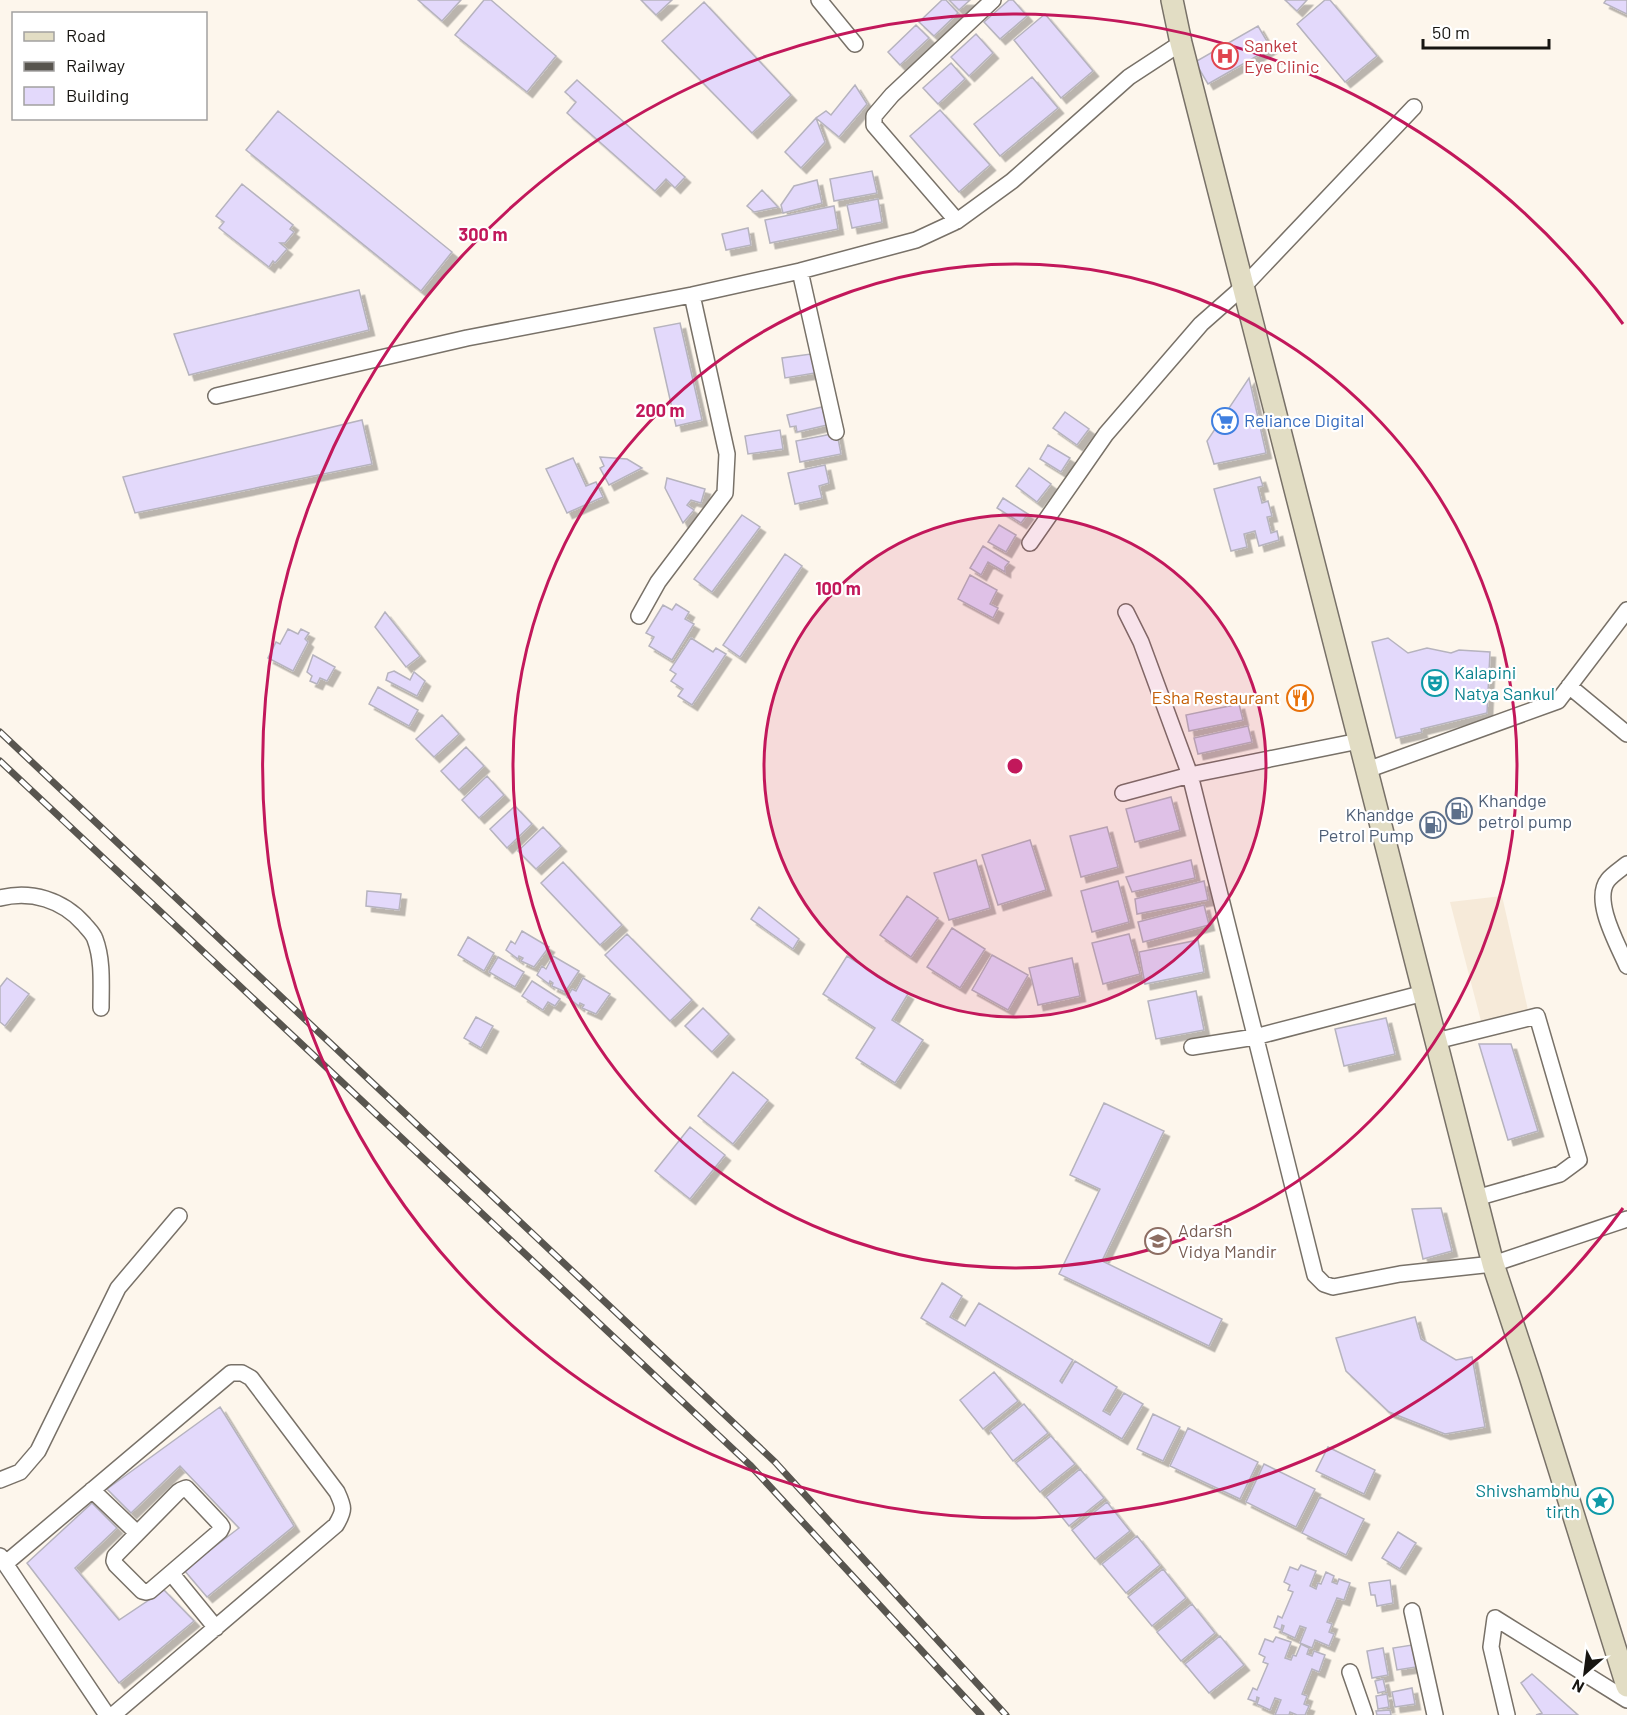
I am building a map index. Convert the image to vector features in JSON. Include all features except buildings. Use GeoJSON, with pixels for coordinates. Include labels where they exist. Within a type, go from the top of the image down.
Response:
{"type":"FeatureCollection","features":[{"type":"Feature","properties":{"kind":"main road"},"geometry":{"type":"LineString","coordinates":[[1172,0],[1181,43],[1493,1264],[1627,1686]]}},
{"type":"Feature","properties":{"kind":"street"},"geometry":{"type":"LineString","coordinates":[[819,0],[855,44]]}},
{"type":"Feature","properties":{"kind":"street"},"geometry":{"type":"LineString","coordinates":[[957,220],[874,125],[874,116],[892,95],[993,0]]}},
{"type":"Feature","properties":{"kind":"street"},"geometry":{"type":"LineString","coordinates":[[216,396],[467,339],[692,296],[800,271],[916,240],[957,220],[1012,181],[1129,77],[1181,43]]}},
{"type":"Feature","properties":{"kind":"street"},"geometry":{"type":"LineString","coordinates":[[1030,543],[1106,434],[1201,324],[1244,286],[1414,107]]}},
{"type":"Feature","properties":{"kind":"street"},"geometry":{"type":"LineString","coordinates":[[800,271],[836,432]]}},
{"type":"Feature","properties":{"kind":"street"},"geometry":{"type":"LineString","coordinates":[[639,616],[658,582],[725,493],[727,454],[692,296]]}},
{"type":"Feature","properties":{"kind":"street"},"geometry":{"type":"LineString","coordinates":[[1367,770],[1558,700],[1627,610]]}},
{"type":"Feature","properties":{"kind":"street"},"geometry":{"type":"LineString","coordinates":[[1126,612],[1141,642],[1190,775],[1315,1275],[1324,1284],[1334,1287],[1400,1274],[1493,1264],[1627,1219]]}},
{"type":"Feature","properties":{"kind":"street"},"geometry":{"type":"LineString","coordinates":[[1569,686],[1627,734]]}},
{"type":"Feature","properties":{"kind":"street"},"geometry":{"type":"LineString","coordinates":[[1123,793],[1190,775],[1359,741]]}},
{"type":"Feature","properties":{"kind":"street"},"geometry":{"type":"LineString","coordinates":[[1627,864],[1607,881],[1602,896],[1606,917],[1627,966]]}},
{"type":"Feature","properties":{"kind":"street"},"geometry":{"type":"LineString","coordinates":[[0,898],[24,896],[47,898],[66,907],[79,918],[95,936],[98,948],[101,1008]]}},
{"type":"Feature","properties":{"kind":"street"},"geometry":{"type":"LineString","coordinates":[[1192,1047],[1255,1036],[1424,993]]}},
{"type":"Feature","properties":{"kind":"street"},"geometry":{"type":"LineString","coordinates":[[1436,1041],[1537,1016],[1579,1160],[1560,1174],[1476,1198]]}},
{"type":"Feature","properties":{"kind":"street"},"geometry":{"type":"LineString","coordinates":[[0,1479],[20,1472],[38,1451],[118,1287],[178,1216]]}},
{"type":"Feature","properties":{"kind":"street"},"geometry":{"type":"LineString","coordinates":[[107,1715],[3,1559],[92,1490],[231,1373],[242,1373],[251,1378],[337,1492],[343,1506],[342,1515],[336,1525],[113,1715]]}},
{"type":"Feature","properties":{"kind":"street"},"geometry":{"type":"LineString","coordinates":[[186,1488],[222,1527],[146,1593],[137,1588],[114,1561],[115,1556],[137,1533],[181,1490],[186,1488]]}},
{"type":"Feature","properties":{"kind":"street"},"geometry":{"type":"LineString","coordinates":[[92,1490],[137,1533]]}},
{"type":"Feature","properties":{"kind":"street"},"geometry":{"type":"LineString","coordinates":[[171,1573],[216,1628]]}},
{"type":"Feature","properties":{"kind":"street"},"geometry":{"type":"LineString","coordinates":[[1412,1611],[1435,1715]]}},
{"type":"Feature","properties":{"kind":"street"},"geometry":{"type":"LineString","coordinates":[[1507,1715],[1491,1647],[1495,1618],[1627,1700]]}},
{"type":"Feature","properties":{"kind":"street"},"geometry":{"type":"LineString","coordinates":[[1350,1672],[1365,1715]]}},
{"type":"Feature","properties":{"kind":"shaded area"},"geometry":{"type":"Polygon","coordinates":[[[1502,896],[1528,1010],[1481,1021],[1450,902],[1502,896]]]}},
{"type":"Feature","properties":{"kind":"railway"},"geometry":{"type":"LineString","coordinates":[[0,732],[775,1462],[1006,1715]]}},
{"type":"Feature","properties":{"kind":"railway"},"geometry":{"type":"LineString","coordinates":[[0,761],[750,1465],[981,1715]]}},
{"type":"Feature","properties":{"kind":"place","name":"Sanket Eye Clinic"},"geometry":{"type":"Point","coordinates":[1225,56]}},
{"type":"Feature","properties":{"kind":"place","name":"Reliance Digital"},"geometry":{"type":"Point","coordinates":[1225,421]}},
{"type":"Feature","properties":{"kind":"place","name":"Kalapini Natya Sankul"},"geometry":{"type":"Point","coordinates":[1435,683]}},
{"type":"Feature","properties":{"kind":"place","name":"Esha Restaurant"},"geometry":{"type":"Point","coordinates":[1300,698]}},
{"type":"Feature","properties":{"kind":"place","name":"Khandge petrol pump"},"geometry":{"type":"Point","coordinates":[1459,811]}},
{"type":"Feature","properties":{"kind":"place","name":"Khandge Petrol Pump"},"geometry":{"type":"Point","coordinates":[1433,825]}},
{"type":"Feature","properties":{"kind":"place","name":"Adarsh Vidya Mandir"},"geometry":{"type":"Point","coordinates":[1158,1241]}},
{"type":"Feature","properties":{"kind":"place","name":"Shivshambhu tirth"},"geometry":{"type":"Point","coordinates":[1600,1501]}}]}
